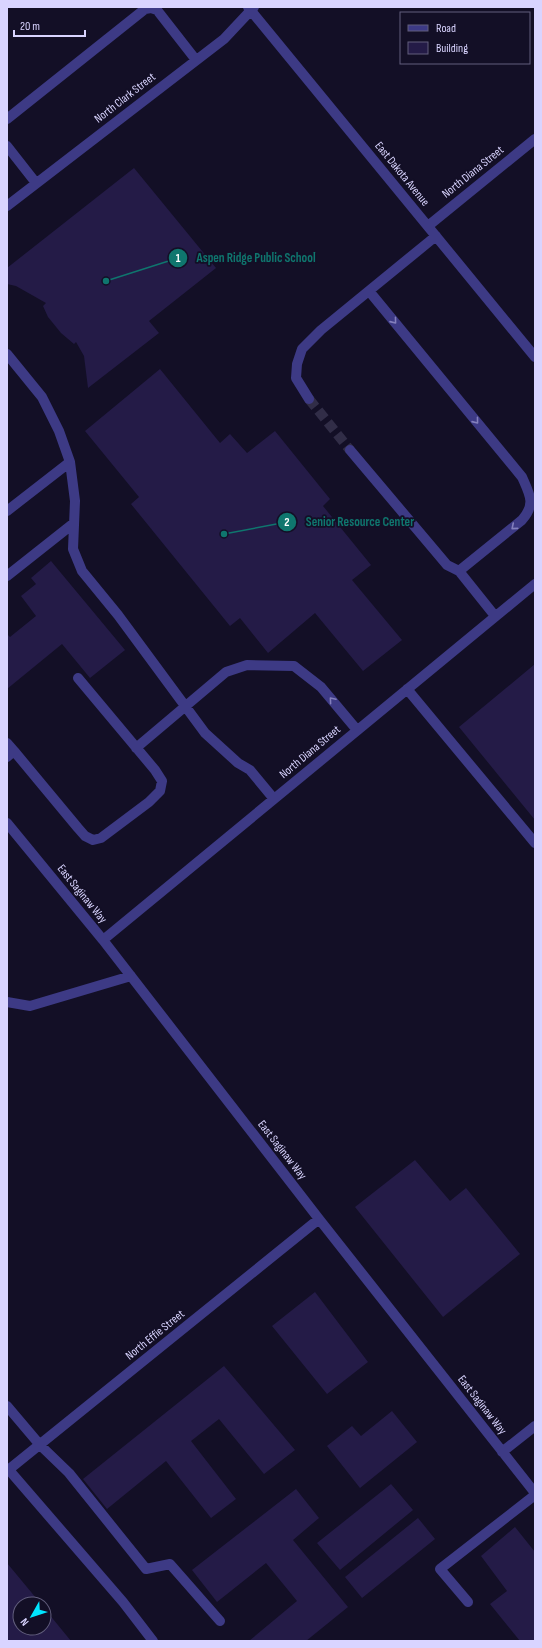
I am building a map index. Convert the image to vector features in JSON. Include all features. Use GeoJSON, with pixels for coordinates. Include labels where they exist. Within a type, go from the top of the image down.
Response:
{"type":"FeatureCollection","features":[{"type":"Feature","properties":{"kind":"street"},"geometry":{"type":"LineString","coordinates":[[7,119],[145,9],[151,8],[157,10],[196,60]]}},
{"type":"Feature","properties":{"kind":"street","name":"North Clark Street"},"geometry":{"type":"LineString","coordinates":[[7,206],[224,39],[251,8]]}},
{"type":"Feature","properties":{"kind":"street","name":"East Dakota Avenue"},"geometry":{"type":"LineString","coordinates":[[251,8],[535,357]]}},
{"type":"Feature","properties":{"kind":"street","name":"North Diana Street"},"geometry":{"type":"LineString","coordinates":[[428,226],[535,139]]}},
{"type":"Feature","properties":{"kind":"street"},"geometry":{"type":"LineString","coordinates":[[7,146],[36,183]]}},
{"type":"Feature","properties":{"kind":"street"},"geometry":{"type":"LineString","coordinates":[[309,399],[296,378],[297,364],[302,349],[321,330],[436,236]]}},
{"type":"Feature","properties":{"kind":"street"},"geometry":{"type":"LineString","coordinates":[[369,291],[522,477],[529,493],[531,504],[529,512],[459,571]]}},
{"type":"Feature","properties":{"kind":"street"},"geometry":{"type":"LineString","coordinates":[[7,354],[42,397],[59,431],[70,462],[75,501],[73,549],[82,571],[118,615],[205,733],[238,763],[250,770],[274,799]]}},
{"type":"Feature","properties":{"kind":"street"},"geometry":{"type":"LineString","coordinates":[[350,450],[447,565],[459,571],[495,616]]}},
{"type":"Feature","properties":{"kind":"street"},"geometry":{"type":"LineString","coordinates":[[7,511],[70,462]]}},
{"type":"Feature","properties":{"kind":"street"},"geometry":{"type":"LineString","coordinates":[[7,576],[74,523]]}},
{"type":"Feature","properties":{"kind":"street","name":"North Diana Street"},"geometry":{"type":"LineString","coordinates":[[103,940],[535,584]]}},
{"type":"Feature","properties":{"kind":"street"},"geometry":{"type":"LineString","coordinates":[[136,748],[226,672],[247,665],[294,666],[321,687],[357,730]]}},
{"type":"Feature","properties":{"kind":"street"},"geometry":{"type":"LineString","coordinates":[[7,743],[10,754],[85,836],[93,840],[101,838],[110,832],[149,802],[160,791],[162,781],[155,770],[78,678]]}},
{"type":"Feature","properties":{"kind":"street"},"geometry":{"type":"LineString","coordinates":[[407,689],[535,843]]}},
{"type":"Feature","properties":{"kind":"street","name":"East Saginaw Way"},"geometry":{"type":"LineString","coordinates":[[7,824],[103,940],[319,1219],[535,1494]]}},
{"type":"Feature","properties":{"kind":"street"},"geometry":{"type":"LineString","coordinates":[[7,1002],[30,1006],[131,976]]}},
{"type":"Feature","properties":{"kind":"street","name":"North Effie Street"},"geometry":{"type":"LineString","coordinates":[[8,1471],[319,1219]]}},
{"type":"Feature","properties":{"kind":"street"},"geometry":{"type":"LineString","coordinates":[[7,1406],[40,1446],[69,1473],[146,1569],[170,1564],[220,1622]]}},
{"type":"Feature","properties":{"kind":"street"},"geometry":{"type":"LineString","coordinates":[[502,1452],[535,1426]]}},
{"type":"Feature","properties":{"kind":"street"},"geometry":{"type":"LineString","coordinates":[[8,1471],[123,1602],[153,1641]]}},
{"type":"Feature","properties":{"kind":"street"},"geometry":{"type":"LineString","coordinates":[[468,1602],[440,1569],[535,1494]]}},
{"type":"Feature","properties":{"kind":"building"},"geometry":{"type":"Polygon","coordinates":[[[134,168],[216,268],[149,321],[159,333],[88,388],[84,356],[76,342],[74,344],[61,333],[48,317],[43,306],[46,303],[16,286],[7,284],[7,268],[134,168]]]}},
{"type":"Feature","properties":{"kind":"building"},"geometry":{"type":"Polygon","coordinates":[[[160,369],[220,443],[230,434],[247,453],[275,431],[330,499],[323,506],[371,565],[352,580],[402,640],[363,671],[315,613],[268,653],[240,618],[230,626],[131,504],[139,497],[85,431],[160,369]]]}},
{"type":"Feature","properties":{"kind":"building"},"geometry":{"type":"Polygon","coordinates":[[[51,561],[125,650],[90,678],[62,644],[7,689],[7,634],[10,637],[36,616],[21,596],[36,584],[31,578],[51,561]]]}},
{"type":"Feature","properties":{"kind":"building"},"geometry":{"type":"Polygon","coordinates":[[[535,664],[535,820],[459,727],[535,664]]]}},
{"type":"Feature","properties":{"kind":"building"},"geometry":{"type":"Polygon","coordinates":[[[415,1160],[450,1201],[466,1188],[520,1254],[443,1317],[355,1207],[415,1160]]]}},
{"type":"Feature","properties":{"kind":"building"},"geometry":{"type":"Polygon","coordinates":[[[315,1292],[368,1362],[327,1394],[272,1326],[315,1292]]]}},
{"type":"Feature","properties":{"kind":"building"},"geometry":{"type":"Polygon","coordinates":[[[224,1366],[295,1450],[264,1474],[219,1419],[191,1441],[236,1499],[211,1518],[166,1461],[107,1509],[83,1479],[224,1366]]]}},
{"type":"Feature","properties":{"kind":"building"},"geometry":{"type":"Polygon","coordinates":[[[392,1411],[417,1442],[360,1488],[327,1446],[352,1426],[361,1436],[392,1411]]]}},
{"type":"Feature","properties":{"kind":"building"},"geometry":{"type":"Polygon","coordinates":[[[391,1484],[413,1510],[340,1570],[317,1543],[391,1484]]]}},
{"type":"Feature","properties":{"kind":"building"},"geometry":{"type":"Polygon","coordinates":[[[296,1489],[319,1518],[293,1540],[348,1607],[306,1641],[249,1641],[297,1601],[266,1563],[217,1602],[192,1570],[296,1489]]]}},
{"type":"Feature","properties":{"kind":"building"},"geometry":{"type":"Polygon","coordinates":[[[418,1518],[435,1539],[362,1598],[345,1577],[418,1518]]]}},
{"type":"Feature","properties":{"kind":"building"},"geometry":{"type":"Polygon","coordinates":[[[515,1527],[535,1552],[535,1641],[520,1641],[490,1604],[507,1591],[481,1556],[515,1527]]]}},
{"type":"Feature","properties":{"kind":"building"},"geometry":{"type":"Polygon","coordinates":[[[7,1563],[34,1596],[12,1596],[12,1636],[52,1636],[52,1618],[71,1641],[7,1641],[7,1563]]]}},
{"type":"Feature","properties":{"kind":"tunnel"},"geometry":{"type":"LineString","coordinates":[[309,399],[350,450]]}},
{"type":"Feature","properties":{"kind":"place","name":"Aspen Ridge Public School"},"geometry":{"type":"Point","coordinates":[106,281]}},
{"type":"Feature","properties":{"kind":"place","name":"Senior Resource Center"},"geometry":{"type":"Point","coordinates":[224,534]}}]}
